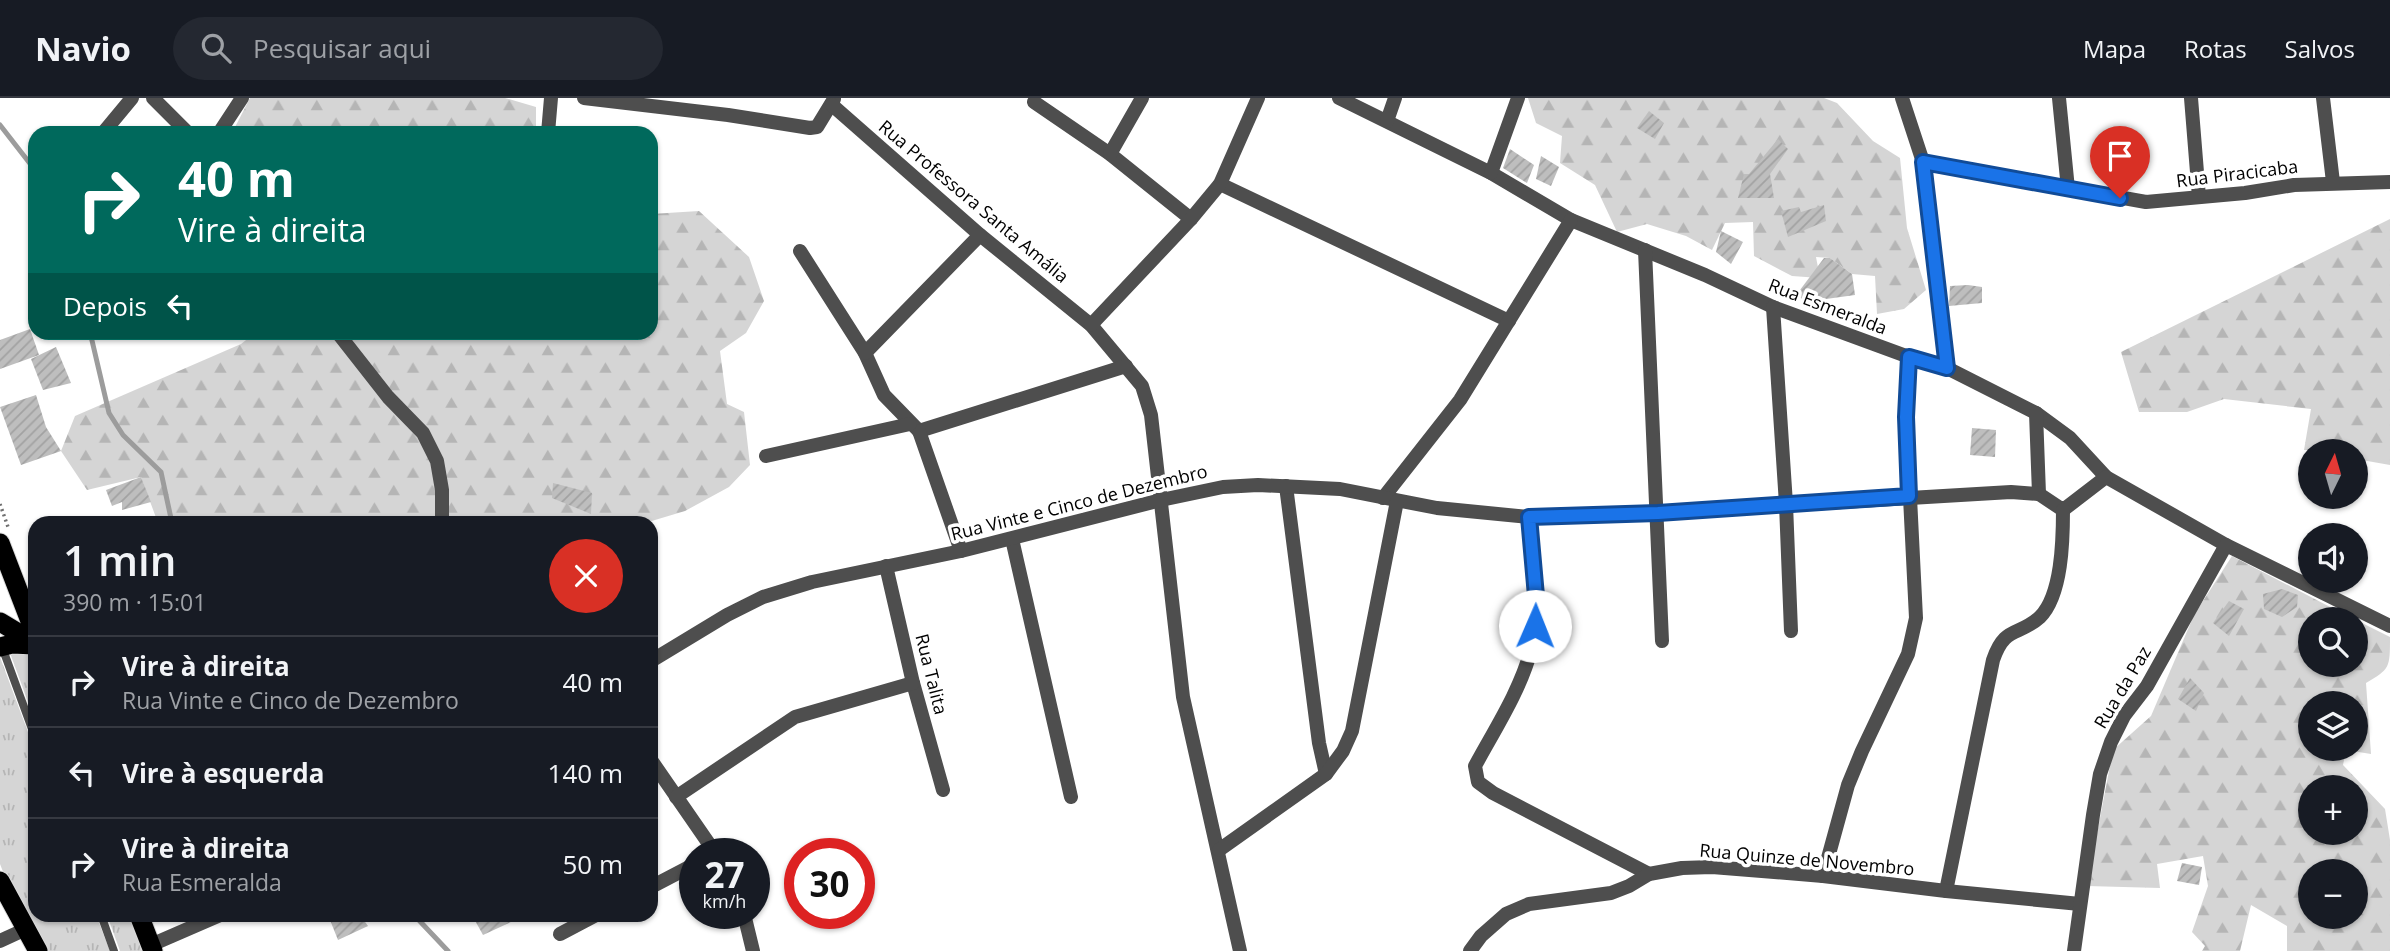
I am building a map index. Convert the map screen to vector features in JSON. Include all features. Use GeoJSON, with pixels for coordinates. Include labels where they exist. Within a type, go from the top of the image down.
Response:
{"type":"FeatureCollection","features":[{"type":"Feature","properties":{"kind":"highway"},"geometry":{"type":"LineString","coordinates":[[0,543],[28,616]]}},
{"type":"Feature","properties":{"kind":"highway"},"geometry":{"type":"LineString","coordinates":[[0,622],[28,640]]}},
{"type":"Feature","properties":{"kind":"highway"},"geometry":{"type":"LineString","coordinates":[[1,645],[28,644]]}},
{"type":"Feature","properties":{"kind":"highway"},"geometry":{"type":"LineString","coordinates":[[0,881],[38,951]]}},
{"type":"Feature","properties":{"kind":"highway"},"geometry":{"type":"LineString","coordinates":[[142,922],[152,948]]}},
{"type":"Feature","properties":{"kind":"street"},"geometry":{"type":"LineString","coordinates":[[109,126],[132,98]]}},
{"type":"Feature","properties":{"kind":"street"},"geometry":{"type":"LineString","coordinates":[[153,98],[181,126]]}},
{"type":"Feature","properties":{"kind":"street"},"geometry":{"type":"LineString","coordinates":[[224,126],[242,98]]}},
{"type":"Feature","properties":{"kind":"street"},"geometry":{"type":"LineString","coordinates":[[549,126],[551,98]]}},
{"type":"Feature","properties":{"kind":"street"},"geometry":{"type":"LineString","coordinates":[[584,98],[810,128],[817,127],[833,102]]}},
{"type":"Feature","properties":{"kind":"street"},"geometry":{"type":"LineString","coordinates":[[1110,154],[1142,98]]}},
{"type":"Feature","properties":{"kind":"street"},"geometry":{"type":"LineString","coordinates":[[1091,325],[1191,219],[1220,184],[1258,98]]}},
{"type":"Feature","properties":{"kind":"street","name":"Rua Esmeralda"},"geometry":{"type":"LineString","coordinates":[[1339,98],[1491,173],[1571,220],[1773,307],[1909,357],[1947,368],[2036,413],[2070,438],[2106,477],[2226,545],[2390,626]]}},
{"type":"Feature","properties":{"kind":"street"},"geometry":{"type":"LineString","coordinates":[[1387,121],[1395,98]]}},
{"type":"Feature","properties":{"kind":"street"},"geometry":{"type":"LineString","coordinates":[[1491,173],[1518,98]]}},
{"type":"Feature","properties":{"kind":"street"},"geometry":{"type":"LineString","coordinates":[[1902,98],[1923,162],[1947,368]]}},
{"type":"Feature","properties":{"kind":"street"},"geometry":{"type":"LineString","coordinates":[[2059,98],[2068,189]]}},
{"type":"Feature","properties":{"kind":"street"},"geometry":{"type":"LineString","coordinates":[[2191,98],[2199,197]]}},
{"type":"Feature","properties":{"kind":"street"},"geometry":{"type":"LineString","coordinates":[[2323,98],[2333,182]]}},
{"type":"Feature","properties":{"kind":"street","name":"Rua Professora Santa Amália"},"geometry":{"type":"LineString","coordinates":[[833,102],[980,235],[1091,325],[1142,386],[1151,415],[1183,697],[1240,951]]}},
{"type":"Feature","properties":{"kind":"street"},"geometry":{"type":"LineString","coordinates":[[1034,102],[1110,154],[1191,219]]}},
{"type":"Feature","properties":{"kind":"street","name":"Rua Piracicaba"},"geometry":{"type":"LineString","coordinates":[[1923,162],[2147,202],[2333,182],[2390,182]]}},
{"type":"Feature","properties":{"kind":"street"},"geometry":{"type":"LineString","coordinates":[[1220,184],[1509,321]]}},
{"type":"Feature","properties":{"kind":"street"},"geometry":{"type":"LineString","coordinates":[[1219,850],[1326,774],[1343,751],[1352,731],[1390,500],[1460,400],[1571,220]]}},
{"type":"Feature","properties":{"kind":"street"},"geometry":{"type":"LineString","coordinates":[[865,353],[980,235]]}},
{"type":"Feature","properties":{"kind":"street"},"geometry":{"type":"LineString","coordinates":[[1645,250],[1662,641]]}},
{"type":"Feature","properties":{"kind":"street"},"geometry":{"type":"LineString","coordinates":[[800,251],[865,353],[884,395],[914,428],[961,551]]}},
{"type":"Feature","properties":{"kind":"street"},"geometry":{"type":"LineString","coordinates":[[1773,307],[1791,631]]}},
{"type":"Feature","properties":{"kind":"street"},"geometry":{"type":"LineString","coordinates":[[343,340],[388,397],[423,433],[437,460],[442,490],[442,516]]}},
{"type":"Feature","properties":{"kind":"street"},"geometry":{"type":"LineString","coordinates":[[1822,876],[1847,785],[1908,654],[1916,618],[1906,417],[1909,357]]}},
{"type":"Feature","properties":{"kind":"street"},"geometry":{"type":"LineString","coordinates":[[766,456],[914,428],[1126,366]]}},
{"type":"Feature","properties":{"kind":"street"},"geometry":{"type":"LineString","coordinates":[[2036,413],[2039,494],[2063,510]]}},
{"type":"Feature","properties":{"kind":"street"},"geometry":{"type":"LineString","coordinates":[[2063,510],[2106,477]]}},
{"type":"Feature","properties":{"kind":"street"},"geometry":{"type":"LineString","coordinates":[[1286,486],[1319,743],[1326,774]]}},
{"type":"Feature","properties":{"kind":"street","name":"Rua Vinte e Cinco de Dezembro"},"geometry":{"type":"LineString","coordinates":[[658,657],[727,615],[763,597],[812,582],[961,551],[1223,487],[1340,489],[1437,508],[1529,517],[1658,513],[1909,496],[2011,492],[2039,494]]}},
{"type":"Feature","properties":{"kind":"street"},"geometry":{"type":"LineString","coordinates":[[1946,891],[1993,660],[1998,647],[2007,636],[2039,617],[2047,607],[2062,551],[2063,510]]}},
{"type":"Feature","properties":{"kind":"street"},"geometry":{"type":"LineString","coordinates":[[1529,517],[1536,596],[1531,649],[1521,679],[1475,766],[1475,774],[1478,782],[1493,793],[1649,874]]}},
{"type":"Feature","properties":{"kind":"street"},"geometry":{"type":"LineString","coordinates":[[1012,539],[1071,797]]}},
{"type":"Feature","properties":{"kind":"street","name":"Rua da Paz"},"geometry":{"type":"LineString","coordinates":[[2074,951],[2100,775],[2110,742],[2124,716],[2147,686],[2226,545]]}},
{"type":"Feature","properties":{"kind":"street","name":"Rua Talita"},"geometry":{"type":"LineString","coordinates":[[886,566],[913,682],[943,790]]}},
{"type":"Feature","properties":{"kind":"street"},"geometry":{"type":"LineString","coordinates":[[676,797],[795,717],[913,682]]}},
{"type":"Feature","properties":{"kind":"street"},"geometry":{"type":"LineString","coordinates":[[658,770],[705,838]]}},
{"type":"Feature","properties":{"kind":"street","name":"Rua Quinze de Novembro"},"geometry":{"type":"LineString","coordinates":[[1469,951],[1481,936],[1506,914],[1529,904],[1611,893],[1649,874],[1682,868],[1712,867],[1822,876],[2080,904]]}},
{"type":"Feature","properties":{"kind":"street"},"geometry":{"type":"LineString","coordinates":[[658,883],[679,872]]}},
{"type":"Feature","properties":{"kind":"street"},"geometry":{"type":"LineString","coordinates":[[152,948],[206,922]]}},
{"type":"Feature","properties":{"kind":"street"},"geometry":{"type":"LineString","coordinates":[[560,934],[583,922]]}},
{"type":"Feature","properties":{"kind":"street"},"geometry":{"type":"LineString","coordinates":[[0,941],[26,929]]}},
{"type":"Feature","properties":{"kind":"street"},"geometry":{"type":"LineString","coordinates":[[747,929],[752,951]]}},
{"type":"Feature","properties":{"kind":"lane"},"geometry":{"type":"LineString","coordinates":[[1,645],[28,718]]}},
{"type":"Feature","properties":{"kind":"lane"},"geometry":{"type":"LineString","coordinates":[[104,922],[114,951]]}},
{"type":"Feature","properties":{"kind":"green space"},"geometry":{"type":"Polygon","coordinates":[[[250,98],[505,98],[536,107],[536,126],[236,126],[250,98]]]}},
{"type":"Feature","properties":{"kind":"green space"},"geometry":{"type":"Polygon","coordinates":[[[1528,98],[1824,98],[1837,103],[1873,141],[1900,158],[1907,228],[1926,290],[1904,309],[1877,314],[1875,276],[1852,274],[1830,258],[1816,257],[1820,278],[1792,276],[1754,256],[1753,222],[1725,223],[1712,250],[1686,236],[1647,224],[1617,232],[1595,185],[1560,163],[1562,136],[1536,123],[1528,98]]]}},
{"type":"Feature","properties":{"kind":"green space"},"geometry":{"type":"Polygon","coordinates":[[[699,211],[749,257],[764,301],[746,333],[720,351],[727,404],[744,412],[750,465],[729,487],[685,511],[658,519],[658,516],[155,516],[141,477],[87,490],[61,451],[75,416],[246,340],[658,340],[658,214],[699,211]]]}},
{"type":"Feature","properties":{"kind":"green space"},"geometry":{"type":"Polygon","coordinates":[[[2390,219],[2390,465],[2368,461],[2368,439],[2306,439],[2311,409],[2224,399],[2187,412],[2139,412],[2121,352],[2390,219]]]}},
{"type":"Feature","properties":{"kind":"green space"},"geometry":{"type":"Polygon","coordinates":[[[2232,556],[2298,590],[2298,593],[2330,607],[2298,607],[2298,677],[2368,677],[2368,626],[2390,637],[2387,666],[2366,683],[2367,691],[2298,691],[2298,761],[2344,761],[2343,765],[2353,775],[2298,775],[2298,845],[2368,845],[2368,791],[2385,809],[2390,840],[2390,951],[2287,951],[2287,926],[2251,905],[2240,951],[2202,951],[2205,946],[2192,932],[2208,886],[2203,856],[2157,864],[2160,888],[2087,886],[2113,750],[2151,716],[2194,615],[2232,556]]]}},
{"type":"Feature","properties":{"kind":"green space"},"geometry":{"type":"Polygon","coordinates":[[[28,652],[28,702],[10,653],[28,652]]]}},
{"type":"Feature","properties":{"kind":"green space"},"geometry":{"type":"Polygon","coordinates":[[[0,657],[28,732],[28,922],[0,864],[0,657]]]}},
{"type":"Feature","properties":{"kind":"green space"},"geometry":{"type":"Polygon","coordinates":[[[2368,711],[2371,754],[2368,754],[2368,711]]]}},
{"type":"Feature","properties":{"kind":"green space"},"geometry":{"type":"Polygon","coordinates":[[[28,922],[99,922],[110,951],[44,951],[28,922]]]}},
{"type":"Feature","properties":{"kind":"green space"},"geometry":{"type":"Polygon","coordinates":[[[110,922],[137,922],[148,951],[120,951],[110,922]]]}},
{"type":"Feature","properties":{"kind":"building"},"geometry":{"type":"Polygon","coordinates":[[[1649,111],[1664,123],[1655,139],[1637,128],[1649,111]]]}},
{"type":"Feature","properties":{"kind":"building"},"geometry":{"type":"Polygon","coordinates":[[[1778,139],[1788,149],[1770,174],[1774,198],[1738,198],[1744,174],[1749,174],[1778,139]]]}},
{"type":"Feature","properties":{"kind":"building"},"geometry":{"type":"Polygon","coordinates":[[[1510,149],[1534,165],[1527,183],[1503,168],[1510,149]]]}},
{"type":"Feature","properties":{"kind":"building"},"geometry":{"type":"Polygon","coordinates":[[[1541,156],[1559,167],[1551,186],[1536,179],[1541,156]]]}},
{"type":"Feature","properties":{"kind":"building"},"geometry":{"type":"Polygon","coordinates":[[[1824,205],[1826,221],[1788,237],[1781,211],[1799,207],[1801,212],[1824,205]]]}},
{"type":"Feature","properties":{"kind":"building"},"geometry":{"type":"Polygon","coordinates":[[[1721,231],[1743,242],[1731,264],[1716,252],[1721,231]]]}},
{"type":"Feature","properties":{"kind":"building"},"geometry":{"type":"Polygon","coordinates":[[[1824,258],[1830,258],[1852,274],[1855,295],[1826,299],[1813,311],[1797,294],[1824,258]]]}},
{"type":"Feature","properties":{"kind":"building"},"geometry":{"type":"Polygon","coordinates":[[[1950,286],[1982,287],[1982,303],[1949,306],[1950,286]]]}},
{"type":"Feature","properties":{"kind":"building"},"geometry":{"type":"Polygon","coordinates":[[[28,330],[28,340],[34,340],[39,355],[0,369],[0,340],[28,330]]]}},
{"type":"Feature","properties":{"kind":"building"},"geometry":{"type":"Polygon","coordinates":[[[56,347],[71,383],[43,390],[31,359],[56,347]]]}},
{"type":"Feature","properties":{"kind":"building"},"geometry":{"type":"Polygon","coordinates":[[[36,395],[46,427],[61,451],[21,465],[0,407],[36,395]]]}},
{"type":"Feature","properties":{"kind":"building"},"geometry":{"type":"Polygon","coordinates":[[[1972,428],[1996,430],[1995,457],[1970,455],[1972,428]]]}},
{"type":"Feature","properties":{"kind":"building"},"geometry":{"type":"Polygon","coordinates":[[[141,477],[151,502],[122,510],[122,502],[112,506],[106,490],[141,477]]]}},
{"type":"Feature","properties":{"kind":"building"},"geometry":{"type":"Polygon","coordinates":[[[553,483],[592,493],[591,514],[552,498],[553,483]]]}},
{"type":"Feature","properties":{"kind":"building"},"geometry":{"type":"Polygon","coordinates":[[[2282,589],[2298,595],[2297,607],[2282,617],[2264,609],[2263,594],[2282,589]]]}},
{"type":"Feature","properties":{"kind":"building"},"geometry":{"type":"Polygon","coordinates":[[[2229,601],[2244,609],[2229,636],[2213,623],[2229,601]]]}},
{"type":"Feature","properties":{"kind":"building"},"geometry":{"type":"Polygon","coordinates":[[[2190,678],[2204,693],[2196,711],[2178,699],[2190,678]]]}},
{"type":"Feature","properties":{"kind":"building"},"geometry":{"type":"Polygon","coordinates":[[[2182,863],[2202,867],[2199,885],[2177,881],[2182,863]]]}},
{"type":"Feature","properties":{"kind":"building"},"geometry":{"type":"Polygon","coordinates":[[[331,922],[365,922],[368,926],[338,940],[331,922]]]}},
{"type":"Feature","properties":{"kind":"building"},"geometry":{"type":"Polygon","coordinates":[[[476,922],[511,922],[483,935],[476,922]]]}},
{"type":"Feature","properties":{"kind":"waterway"},"geometry":{"type":"LineString","coordinates":[[0,125],[28,161]]}},
{"type":"Feature","properties":{"kind":"waterway"},"geometry":{"type":"LineString","coordinates":[[92,340],[109,413],[123,435],[161,472],[170,516]]}},
{"type":"Feature","properties":{"kind":"waterway"},"geometry":{"type":"LineString","coordinates":[[421,922],[448,951]]}},
{"type":"Feature","properties":{"kind":"route"},"geometry":{"type":"LineString","coordinates":[[1535,626],[1536,596],[1529,517],[1658,513],[1909,496],[1906,417],[1909,357],[1947,368],[1923,162],[2120,198]]}}]}
